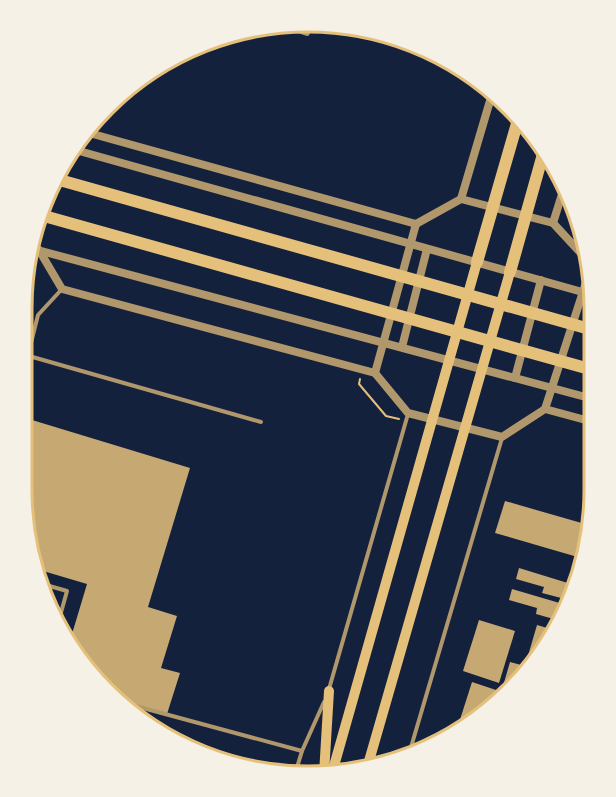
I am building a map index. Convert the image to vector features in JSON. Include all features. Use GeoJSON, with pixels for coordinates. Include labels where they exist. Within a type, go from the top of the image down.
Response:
{"type":"FeatureCollection","features":[{"type":"Feature","properties":{"kind":"highway"},"geometry":{"type":"LineString","coordinates":[[477,262],[516,126]]}},
{"type":"Feature","properties":{"kind":"highway"},"geometry":{"type":"LineString","coordinates":[[510,272],[541,160]]}},
{"type":"Feature","properties":{"kind":"highway"},"geometry":{"type":"LineString","coordinates":[[63,181],[584,328]]}},
{"type":"Feature","properties":{"kind":"highway"},"geometry":{"type":"LineString","coordinates":[[47,217],[584,368]]}},
{"type":"Feature","properties":{"kind":"main road"},"geometry":{"type":"LineString","coordinates":[[335,764],[477,262]]}},
{"type":"Feature","properties":{"kind":"main road"},"geometry":{"type":"LineString","coordinates":[[370,758],[510,272]]}},
{"type":"Feature","properties":{"kind":"main road"},"geometry":{"type":"LineString","coordinates":[[325,765],[329,691]]}},
{"type":"Feature","properties":{"kind":"street"},"geometry":{"type":"LineString","coordinates":[[461,199],[490,100]]}},
{"type":"Feature","properties":{"kind":"street"},"geometry":{"type":"LineString","coordinates":[[94,134],[416,224],[461,199],[553,223],[579,252]]}},
{"type":"Feature","properties":{"kind":"street"},"geometry":{"type":"LineString","coordinates":[[80,151],[584,292]]}},
{"type":"Feature","properties":{"kind":"street"},"geometry":{"type":"LineString","coordinates":[[553,223],[561,197]]}},
{"type":"Feature","properties":{"kind":"street"},"geometry":{"type":"LineString","coordinates":[[375,373],[416,224]]}},
{"type":"Feature","properties":{"kind":"street"},"geometry":{"type":"LineString","coordinates":[[402,347],[427,249]]}},
{"type":"Feature","properties":{"kind":"street"},"geometry":{"type":"LineString","coordinates":[[38,250],[584,397]]}},
{"type":"Feature","properties":{"kind":"street"},"geometry":{"type":"LineString","coordinates":[[37,253],[62,289],[375,373],[407,417],[502,437],[545,409],[584,286]]}},
{"type":"Feature","properties":{"kind":"street"},"geometry":{"type":"LineString","coordinates":[[515,378],[541,280]]}},
{"type":"Feature","properties":{"kind":"street"},"geometry":{"type":"LineString","coordinates":[[545,409],[584,420]]}},
{"type":"Feature","properties":{"kind":"lane"},"geometry":{"type":"LineString","coordinates":[[32,342],[38,315],[62,289]]}},
{"type":"Feature","properties":{"kind":"lane"},"geometry":{"type":"LineString","coordinates":[[32,357],[261,422]]}},
{"type":"Feature","properties":{"kind":"lane"},"geometry":{"type":"LineString","coordinates":[[298,765],[329,691],[407,417]]}},
{"type":"Feature","properties":{"kind":"lane"},"geometry":{"type":"LineString","coordinates":[[412,745],[502,437]]}},
{"type":"Feature","properties":{"kind":"lane"},"geometry":{"type":"LineString","coordinates":[[49,586],[67,591],[61,613]]}},
{"type":"Feature","properties":{"kind":"lane"},"geometry":{"type":"LineString","coordinates":[[138,707],[302,751]]}},
{"type":"Feature","properties":{"kind":"path"},"geometry":{"type":"LineString","coordinates":[[363,370],[359,384],[386,416],[407,417]]}},
{"type":"Feature","properties":{"kind":"building"},"geometry":{"type":"Polygon","coordinates":[[[32,420],[190,468],[148,607],[177,616],[161,668],[180,673],[167,714],[135,704],[126,697],[112,685],[78,643],[72,633],[87,584],[44,571],[32,507],[32,420]]]}},
{"type":"Feature","properties":{"kind":"building"},"geometry":{"type":"Polygon","coordinates":[[[505,501],[582,523],[576,557],[495,533],[505,501]]]}},
{"type":"Feature","properties":{"kind":"building"},"geometry":{"type":"Polygon","coordinates":[[[519,568],[568,583],[562,598],[542,593],[544,587],[516,579],[519,568]]]}},
{"type":"Feature","properties":{"kind":"building"},"geometry":{"type":"Polygon","coordinates":[[[512,589],[560,603],[552,619],[536,614],[537,608],[509,600],[512,589]]]}},
{"type":"Feature","properties":{"kind":"building"},"geometry":{"type":"Polygon","coordinates":[[[479,620],[515,631],[499,683],[463,671],[479,620]]]}},
{"type":"Feature","properties":{"kind":"building"},"geometry":{"type":"Polygon","coordinates":[[[537,625],[547,628],[538,643],[528,656],[537,625]]]}},
{"type":"Feature","properties":{"kind":"building"},"geometry":{"type":"Polygon","coordinates":[[[510,662],[521,665],[503,686],[510,662]]]}},
{"type":"Feature","properties":{"kind":"building"},"geometry":{"type":"Polygon","coordinates":[[[472,682],[498,691],[490,697],[460,720],[472,682]]]}}]}
